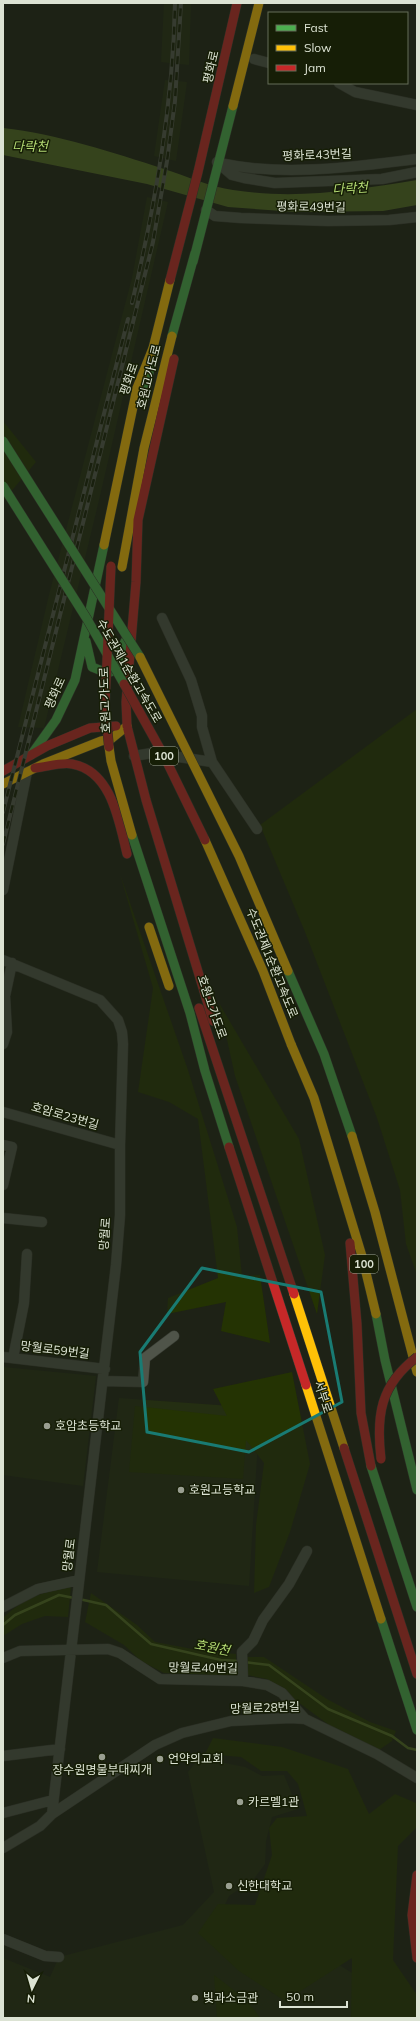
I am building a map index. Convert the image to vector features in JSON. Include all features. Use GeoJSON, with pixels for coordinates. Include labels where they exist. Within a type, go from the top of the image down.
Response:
{"type":"FeatureCollection","features":[{"type":"Feature","properties":{"kind":"main road","name":"평화로"},"geometry":{"type":"LineString","coordinates":[[31,755],[56,720],[75,680],[137,388],[153,348],[198,172],[237,3]]}},
{"type":"Feature","properties":{"kind":"main road"},"geometry":{"type":"LineString","coordinates":[[228,1090],[218,1039],[196,957],[149,814],[127,726],[126,702],[132,631],[138,520],[167,396],[195,253],[217,162],[259,3]]}},
{"type":"Feature","properties":{"kind":"main road","name":"호원고가도로"},"geometry":{"type":"LineString","coordinates":[[121,570],[128,517],[157,393],[195,253]]}},
{"type":"Feature","properties":{"kind":"main road","name":"호원고가도로"},"geometry":{"type":"LineString","coordinates":[[115,538],[142,410],[153,348]]}},
{"type":"Feature","properties":{"kind":"main road","name":"수도권제1순환고속도로"},"geometry":{"type":"LineString","coordinates":[[3,441],[138,653],[239,856],[329,1069],[354,1143],[385,1249],[417,1372]]}},
{"type":"Feature","properties":{"kind":"main road","name":"수도권제1순환고속도로"},"geometry":{"type":"LineString","coordinates":[[3,486],[78,604],[169,766],[214,859],[257,954],[314,1098],[345,1197],[373,1297],[385,1360],[417,1490]]}},
{"type":"Feature","properties":{"kind":"main road","name":"호원고가도로"},"geometry":{"type":"LineString","coordinates":[[112,562],[105,705],[111,761],[132,835],[190,1013],[205,1071]]}},
{"type":"Feature","properties":{"kind":"main road","name":"호원고가도로"},"geometry":{"type":"LineString","coordinates":[[116,690],[116,636],[119,597]]}},
{"type":"Feature","properties":{"kind":"main road"},"geometry":{"type":"LineString","coordinates":[[85,630],[92,667],[102,673],[111,674],[117,670],[123,645],[132,631]]}},
{"type":"Feature","properties":{"kind":"main road","name":"호원고가도로"},"geometry":{"type":"LineString","coordinates":[[117,716],[119,742]]}},
{"type":"Feature","properties":{"kind":"main road","name":"평화로"},"geometry":{"type":"LineString","coordinates":[[3,771],[47,746],[97,726],[127,726]]}},
{"type":"Feature","properties":{"kind":"main road"},"geometry":{"type":"LineString","coordinates":[[50,761],[101,741],[111,739],[127,726]]}},
{"type":"Feature","properties":{"kind":"main road"},"geometry":{"type":"LineString","coordinates":[[4,784],[59,756],[62,751],[61,747],[55,744],[47,746]]}},
{"type":"Feature","properties":{"kind":"main road"},"geometry":{"type":"LineString","coordinates":[[31,770],[71,764],[81,765],[100,778],[109,792],[129,860]]}},
{"type":"Feature","properties":{"kind":"main road"},"geometry":{"type":"LineString","coordinates":[[109,792],[113,785],[128,782],[136,781],[142,787]]}},
{"type":"Feature","properties":{"kind":"main road"},"geometry":{"type":"LineString","coordinates":[[128,782],[135,809]]}},
{"type":"Feature","properties":{"kind":"main road"},"geometry":{"type":"LineString","coordinates":[[147,920],[171,992]]}},
{"type":"Feature","properties":{"kind":"main road","name":"호원고가도로"},"geometry":{"type":"LineString","coordinates":[[195,996],[228,1090]]}},
{"type":"Feature","properties":{"kind":"main road"},"geometry":{"type":"LineString","coordinates":[[181,1019],[205,1071]]}},
{"type":"Feature","properties":{"kind":"main road","name":"서부로"},"geometry":{"type":"LineString","coordinates":[[205,1071],[417,1730]]}},
{"type":"Feature","properties":{"kind":"main road","name":"서부로"},"geometry":{"type":"LineString","coordinates":[[228,1090],[392,1602],[417,1674]]}},
{"type":"Feature","properties":{"kind":"main road"},"geometry":{"type":"LineString","coordinates":[[345,1197],[357,1324],[362,1413],[370,1463],[417,1607]]}},
{"type":"Feature","properties":{"kind":"main road"},"geometry":{"type":"LineString","coordinates":[[385,1249],[414,1322]]}},
{"type":"Feature","properties":{"kind":"main road"},"geometry":{"type":"LineString","coordinates":[[382,1463],[378,1429],[384,1396],[394,1379],[410,1362],[417,1357]]}},
{"type":"Feature","properties":{"kind":"main road"},"geometry":{"type":"LineString","coordinates":[[417,1875],[414,1892],[412,1926],[417,1958]]}},
{"type":"Feature","properties":{"kind":"street"},"geometry":{"type":"LineString","coordinates":[[254,58],[268,63]]}},
{"type":"Feature","properties":{"kind":"street"},"geometry":{"type":"LineString","coordinates":[[341,84],[355,92],[417,105]]}},
{"type":"Feature","properties":{"kind":"street","name":"평화로43번길"},"geometry":{"type":"LineString","coordinates":[[217,162],[248,168],[309,171],[417,159]]}},
{"type":"Feature","properties":{"kind":"street"},"geometry":{"type":"LineString","coordinates":[[217,162],[232,174],[244,178],[275,183],[382,179],[417,172]]}},
{"type":"Feature","properties":{"kind":"street","name":"평화로49번길"},"geometry":{"type":"LineString","coordinates":[[206,210],[215,216],[328,221],[389,220],[417,217]]}},
{"type":"Feature","properties":{"kind":"street"},"geometry":{"type":"LineString","coordinates":[[162,618],[191,680],[202,716],[202,727],[212,762],[257,829]]}},
{"type":"Feature","properties":{"kind":"street"},"geometry":{"type":"LineString","coordinates":[[134,756],[152,753],[212,762]]}},
{"type":"Feature","properties":{"kind":"street"},"geometry":{"type":"LineString","coordinates":[[3,890],[31,770]]}},
{"type":"Feature","properties":{"kind":"street"},"geometry":{"type":"LineString","coordinates":[[3,1044],[6,1032],[5,996],[7,961]]}},
{"type":"Feature","properties":{"kind":"street","name":"망월로"},"geometry":{"type":"LineString","coordinates":[[7,961],[100,1000],[118,1020],[122,1032],[120,1215],[103,1381],[72,1651]]}},
{"type":"Feature","properties":{"kind":"street","name":"호암로23번길"},"geometry":{"type":"LineString","coordinates":[[3,1112],[120,1145]]}},
{"type":"Feature","properties":{"kind":"street"},"geometry":{"type":"LineString","coordinates":[[3,1145],[12,1147],[3,1185]]}},
{"type":"Feature","properties":{"kind":"street"},"geometry":{"type":"LineString","coordinates":[[3,1218],[42,1222]]}},
{"type":"Feature","properties":{"kind":"street"},"geometry":{"type":"LineString","coordinates":[[8,1358],[24,1302],[27,1254]]}},
{"type":"Feature","properties":{"kind":"street"},"geometry":{"type":"LineString","coordinates":[[103,1381],[143,1382],[145,1358],[174,1336]]}},
{"type":"Feature","properties":{"kind":"street","name":"망월로59번길"},"geometry":{"type":"LineString","coordinates":[[8,1358],[104,1369]]}},
{"type":"Feature","properties":{"kind":"street"},"geometry":{"type":"LineString","coordinates":[[242,1681],[242,1652],[253,1640],[263,1620],[289,1584],[307,1551]]}},
{"type":"Feature","properties":{"kind":"street"},"geometry":{"type":"LineString","coordinates":[[4,1608],[38,1589],[79,1580]]}},
{"type":"Feature","properties":{"kind":"street","name":"망월로40번길"},"geometry":{"type":"LineString","coordinates":[[3,1658],[20,1651],[108,1649],[114,1651],[153,1676],[166,1680],[242,1681],[267,1684],[291,1702],[305,1719]]}},
{"type":"Feature","properties":{"kind":"street"},"geometry":{"type":"LineString","coordinates":[[3,1848],[40,1826],[52,1814],[72,1651]]}},
{"type":"Feature","properties":{"kind":"street","name":"망월로28번길"},"geometry":{"type":"LineString","coordinates":[[52,1814],[155,1745],[182,1733],[231,1721],[291,1718],[305,1719],[377,1754],[417,1778]]}},
{"type":"Feature","properties":{"kind":"street"},"geometry":{"type":"LineString","coordinates":[[3,1756],[60,1749]]}},
{"type":"Feature","properties":{"kind":"street"},"geometry":{"type":"LineString","coordinates":[[3,1813],[53,1800]]}},
{"type":"Feature","properties":{"kind":"street"},"geometry":{"type":"LineString","coordinates":[[3,1939],[45,1956],[59,1957]]}},
{"type":"Feature","properties":{"kind":"highlighted area"},"geometry":{"type":"Polygon","coordinates":[[[202,1268],[321,1292],[342,1402],[249,1452],[147,1432],[140,1352],[202,1268]]]}},
{"type":"Feature","properties":{"kind":"shaded area"},"geometry":{"type":"Polygon","coordinates":[[[164,3],[191,3],[189,65],[161,62],[164,3]]]}},
{"type":"Feature","properties":{"kind":"shaded area"},"geometry":{"type":"Polygon","coordinates":[[[165,80],[187,82],[176,161],[154,156],[165,80]]]}},
{"type":"Feature","properties":{"kind":"shaded area"},"geometry":{"type":"Polygon","coordinates":[[[147,197],[168,202],[99,500],[44,728],[18,727],[49,595],[132,278],[147,197]]]}},
{"type":"Feature","properties":{"kind":"shaded area"},"geometry":{"type":"Polygon","coordinates":[[[3,421],[36,462],[4,500],[3,499],[3,421]]]}},
{"type":"Feature","properties":{"kind":"shaded area"},"geometry":{"type":"Polygon","coordinates":[[[417,709],[417,1275],[406,1244],[400,1190],[377,1118],[305,932],[260,825],[417,709]]]}},
{"type":"Feature","properties":{"kind":"shaded area"},"geometry":{"type":"Polygon","coordinates":[[[120,874],[188,1070],[237,1227],[242,1276],[260,1275],[270,1343],[221,1331],[226,1302],[167,1314],[168,1298],[218,1278],[198,1119],[169,1102],[138,1092],[153,988],[120,874]]]}},
{"type":"Feature","properties":{"kind":"shaded area"},"geometry":{"type":"Polygon","coordinates":[[[219,1003],[299,1139],[325,1255],[317,1314],[235,1076],[219,1003]]]}},
{"type":"Feature","properties":{"kind":"shaded area","name":"호암초등학교"},"geometry":{"type":"Polygon","coordinates":[[[3,1367],[96,1376],[83,1486],[3,1475],[3,1367]]]}},
{"type":"Feature","properties":{"kind":"shaded area"},"geometry":{"type":"Polygon","coordinates":[[[292,1372],[310,1464],[290,1532],[269,1587],[254,1593],[256,1525],[264,1463],[246,1440],[243,1479],[129,1472],[135,1406],[227,1416],[213,1389],[292,1372]]]}},
{"type":"Feature","properties":{"kind":"shaded area","name":"호원고등학교"},"geometry":{"type":"Polygon","coordinates":[[[119,1398],[260,1408],[249,1586],[97,1572],[119,1398]]]}},
{"type":"Feature","properties":{"kind":"shaded area"},"geometry":{"type":"Polygon","coordinates":[[[71,1587],[68,1617],[45,1616],[22,1624],[3,1636],[3,1618],[19,1605],[34,1596],[71,1587]]]}},
{"type":"Feature","properties":{"kind":"shaded area"},"geometry":{"type":"Polygon","coordinates":[[[91,1593],[137,1625],[155,1642],[198,1650],[236,1654],[236,1676],[164,1673],[141,1661],[124,1645],[85,1622],[91,1593]]]}},
{"type":"Feature","properties":{"kind":"shaded area"},"geometry":{"type":"Polygon","coordinates":[[[247,1657],[264,1657],[327,1699],[370,1722],[396,1731],[392,1741],[379,1750],[329,1725],[267,1679],[247,1675],[247,1657]]]}},
{"type":"Feature","properties":{"kind":"shaded area"},"geometry":{"type":"Polygon","coordinates":[[[213,1738],[282,1747],[348,1769],[369,1814],[395,1794],[416,1803],[417,1827],[398,1846],[393,1960],[417,1995],[417,2018],[351,2018],[352,1958],[285,2001],[239,1971],[198,1933],[218,1904],[255,1905],[272,1855],[269,1828],[277,1818],[307,1816],[298,1784],[287,1771],[261,1771],[241,1757],[205,1754],[213,1738]]]}},
{"type":"Feature","properties":{"kind":"shaded area","name":"신한대학교"},"geometry":{"type":"Polygon","coordinates":[[[199,1758],[245,1767],[262,1776],[284,1775],[298,1809],[272,1817],[266,1841],[265,1864],[253,1880],[229,1896],[211,1935],[273,1994],[336,1963],[373,1986],[405,2018],[3,2018],[3,1958],[50,1977],[59,1957],[183,1925],[214,1892],[188,1772],[199,1758]]]}},
{"type":"Feature","properties":{"kind":"shaded area"},"geometry":{"type":"Polygon","coordinates":[[[214,1975],[245,2000],[260,2018],[217,2018],[214,1975]]]}},
{"type":"Feature","properties":{"kind":"water","name":"다락천"},"geometry":{"type":"Polygon","coordinates":[[[3,128],[84,144],[225,189],[257,193],[303,194],[348,190],[417,180],[417,205],[383,211],[296,212],[228,207],[147,184],[3,155],[3,128]]]}},
{"type":"Feature","properties":{"kind":"waterway","name":"호원천"},"geometry":{"type":"LineString","coordinates":[[3,1625],[15,1615],[59,1595],[74,1598]]}},
{"type":"Feature","properties":{"kind":"waterway","name":"호원천"},"geometry":{"type":"LineString","coordinates":[[79,1599],[106,1605],[151,1644],[221,1660],[239,1661]]}},
{"type":"Feature","properties":{"kind":"waterway","name":"호원천"},"geometry":{"type":"LineString","coordinates":[[244,1662],[269,1665],[328,1709],[392,1736],[408,1748],[417,1750]]}},
{"type":"Feature","properties":{"kind":"railway"},"geometry":{"type":"LineString","coordinates":[[132,303],[155,192],[167,117],[174,41],[175,3]]}},
{"type":"Feature","properties":{"kind":"railway"},"geometry":{"type":"LineString","coordinates":[[3,844],[153,242],[167,161],[175,101],[181,3]]}},
{"type":"Feature","properties":{"kind":"railway"},"geometry":{"type":"LineString","coordinates":[[3,812],[128,319]]}},
{"type":"Feature","properties":{"kind":"traffic: fast"},"geometry":{"type":"LineString","coordinates":[[193,262],[233,106]]}},
{"type":"Feature","properties":{"kind":"traffic: fast"},"geometry":{"type":"LineString","coordinates":[[172,336],[195,253]]}},
{"type":"Feature","properties":{"kind":"traffic: fast"},"geometry":{"type":"LineString","coordinates":[[145,397],[153,348]]}},
{"type":"Feature","properties":{"kind":"traffic: fast"},"geometry":{"type":"LineString","coordinates":[[3,441],[140,657]]}},
{"type":"Feature","properties":{"kind":"traffic: fast"},"geometry":{"type":"LineString","coordinates":[[3,486],[87,619],[124,684]]}},
{"type":"Feature","properties":{"kind":"traffic: fast"},"geometry":{"type":"LineString","coordinates":[[31,755],[56,720],[75,680],[104,545]]}},
{"type":"Feature","properties":{"kind":"traffic: fast"},"geometry":{"type":"LineString","coordinates":[[86,641],[92,667],[107,673],[117,670],[123,645],[127,638]]}},
{"type":"Feature","properties":{"kind":"traffic: fast"},"geometry":{"type":"LineString","coordinates":[[132,835],[190,1013],[205,1071],[229,1147]]}},
{"type":"Feature","properties":{"kind":"traffic: fast"},"geometry":{"type":"LineString","coordinates":[[288,971],[324,1054],[352,1136]]}},
{"type":"Feature","properties":{"kind":"traffic: fast"},"geometry":{"type":"LineString","coordinates":[[376,1314],[385,1360],[417,1490]]}},
{"type":"Feature","properties":{"kind":"traffic: fast"},"geometry":{"type":"LineString","coordinates":[[371,1466],[417,1607]]}},
{"type":"Feature","properties":{"kind":"traffic: fast"},"geometry":{"type":"LineString","coordinates":[[381,1619],[417,1730]]}},
{"type":"Feature","properties":{"kind":"traffic: slow"},"geometry":{"type":"LineString","coordinates":[[233,106],[259,3]]}},
{"type":"Feature","properties":{"kind":"traffic: slow"},"geometry":{"type":"LineString","coordinates":[[104,545],[137,388],[153,348],[170,280]]}},
{"type":"Feature","properties":{"kind":"traffic: slow"},"geometry":{"type":"LineString","coordinates":[[122,567],[144,448],[172,336]]}},
{"type":"Feature","properties":{"kind":"traffic: slow"},"geometry":{"type":"LineString","coordinates":[[140,657],[239,856],[288,971]]}},
{"type":"Feature","properties":{"kind":"traffic: slow"},"geometry":{"type":"LineString","coordinates":[[3,784],[43,764],[101,741],[111,739],[127,726]]}},
{"type":"Feature","properties":{"kind":"traffic: slow"},"geometry":{"type":"LineString","coordinates":[[109,747],[111,761],[132,835]]}},
{"type":"Feature","properties":{"kind":"traffic: slow"},"geometry":{"type":"LineString","coordinates":[[205,840],[263,971],[291,1044]]}},
{"type":"Feature","properties":{"kind":"traffic: slow"},"geometry":{"type":"LineString","coordinates":[[149,927],[169,986]]}},
{"type":"Feature","properties":{"kind":"traffic: slow"},"geometry":{"type":"LineString","coordinates":[[291,1044],[314,1098],[362,1256],[376,1314]]}},
{"type":"Feature","properties":{"kind":"traffic: slow"},"geometry":{"type":"LineString","coordinates":[[352,1136],[375,1212],[417,1372]]}},
{"type":"Feature","properties":{"kind":"traffic: slow"},"geometry":{"type":"LineString","coordinates":[[294,1294],[344,1448]]}},
{"type":"Feature","properties":{"kind":"traffic: slow"},"geometry":{"type":"LineString","coordinates":[[306,1385],[381,1619]]}},
{"type":"Feature","properties":{"kind":"traffic: jam"},"geometry":{"type":"LineString","coordinates":[[170,280],[198,172],[237,3]]}},
{"type":"Feature","properties":{"kind":"traffic: jam"},"geometry":{"type":"LineString","coordinates":[[127,726],[126,702],[136,582],[138,520],[174,359]]}},
{"type":"Feature","properties":{"kind":"traffic: jam"},"geometry":{"type":"LineString","coordinates":[[109,747],[105,705],[111,566]]}},
{"type":"Feature","properties":{"kind":"traffic: jam"},"geometry":{"type":"LineString","coordinates":[[124,684],[164,756],[205,840]]}},
{"type":"Feature","properties":{"kind":"traffic: jam"},"geometry":{"type":"LineString","coordinates":[[3,771],[47,746],[90,728],[116,726]]}},
{"type":"Feature","properties":{"kind":"traffic: jam"},"geometry":{"type":"LineString","coordinates":[[127,726],[146,800],[213,1021]]}},
{"type":"Feature","properties":{"kind":"traffic: jam"},"geometry":{"type":"LineString","coordinates":[[35,768],[58,764],[72,764],[86,769],[96,777],[105,787],[112,800],[121,827],[127,854]]}},
{"type":"Feature","properties":{"kind":"traffic: jam"},"geometry":{"type":"LineString","coordinates":[[199,1008],[294,1294]]}},
{"type":"Feature","properties":{"kind":"traffic: jam"},"geometry":{"type":"LineString","coordinates":[[229,1147],[306,1385]]}},
{"type":"Feature","properties":{"kind":"traffic: jam"},"geometry":{"type":"LineString","coordinates":[[350,1243],[357,1324],[361,1413],[371,1466]]}},
{"type":"Feature","properties":{"kind":"traffic: jam"},"geometry":{"type":"LineString","coordinates":[[381,1459],[379,1429],[383,1402],[395,1379],[417,1357]]}},
{"type":"Feature","properties":{"kind":"traffic: jam"},"geometry":{"type":"LineString","coordinates":[[344,1448],[417,1674]]}},
{"type":"Feature","properties":{"kind":"traffic: jam"},"geometry":{"type":"LineString","coordinates":[[417,1875],[412,1915],[417,1958]]}},
{"type":"Feature","properties":{"kind":"place","name":"호암초등학교"},"geometry":{"type":"Point","coordinates":[47,1426]}},
{"type":"Feature","properties":{"kind":"place","name":"호원고등학교"},"geometry":{"type":"Point","coordinates":[181,1490]}},
{"type":"Feature","properties":{"kind":"place","name":"장수원명물부대찌개"},"geometry":{"type":"Point","coordinates":[102,1757]}},
{"type":"Feature","properties":{"kind":"place","name":"언약의교회"},"geometry":{"type":"Point","coordinates":[160,1759]}},
{"type":"Feature","properties":{"kind":"place","name":"카르멜1관"},"geometry":{"type":"Point","coordinates":[240,1802]}},
{"type":"Feature","properties":{"kind":"place","name":"신한대학교"},"geometry":{"type":"Point","coordinates":[229,1886]}},
{"type":"Feature","properties":{"kind":"place","name":"빛과소금관"},"geometry":{"type":"Point","coordinates":[195,1998]}}]}
